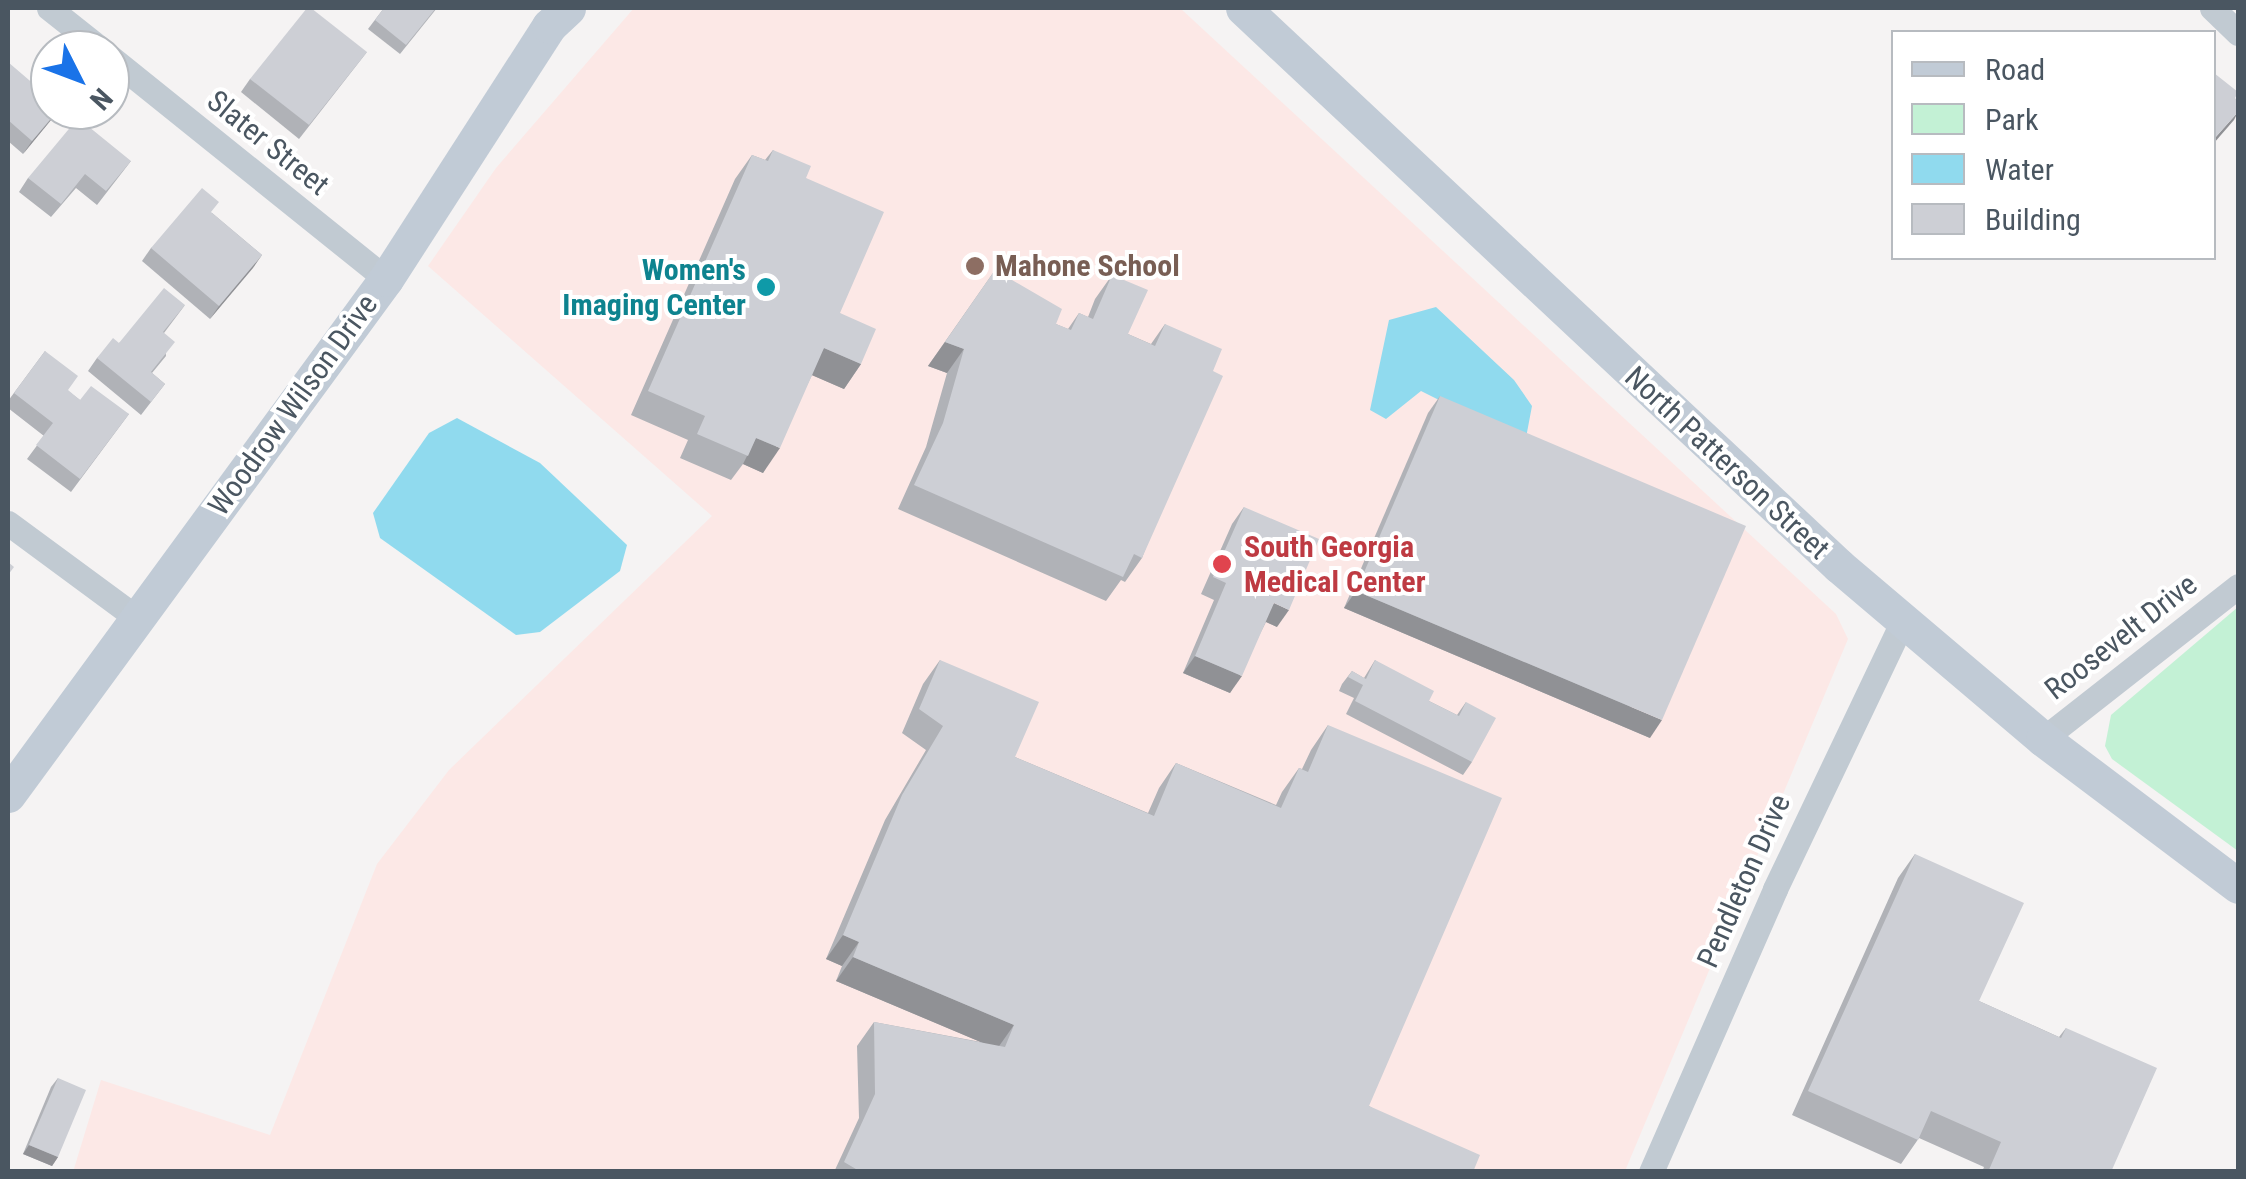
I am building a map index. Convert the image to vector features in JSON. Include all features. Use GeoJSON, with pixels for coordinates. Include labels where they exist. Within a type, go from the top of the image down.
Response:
{"type":"FeatureCollection","features":[{"type":"Feature","properties":{"kind":"main road","name":"Woodrow Wilson Drive"},"geometry":{"type":"LineString","coordinates":[[8,795],[386,279],[568,8]]}},
{"type":"Feature","properties":{"kind":"main road","name":"North Patterson Street"},"geometry":{"type":"LineString","coordinates":[[1243,8],[1659,401],[1903,621],[2044,739],[2238,886]]}},
{"type":"Feature","properties":{"kind":"street"},"geometry":{"type":"LineString","coordinates":[[49,8],[77,30]]}},
{"type":"Feature","properties":{"kind":"street"},"geometry":{"type":"LineString","coordinates":[[2212,8],[2238,33]]}},
{"type":"Feature","properties":{"kind":"street","name":"Slater Street"},"geometry":{"type":"LineString","coordinates":[[130,73],[386,279]]}},
{"type":"Feature","properties":{"kind":"street"},"geometry":{"type":"LineString","coordinates":[[8,523],[138,619]]}},
{"type":"Feature","properties":{"kind":"street","name":"Roosevelt Drive"},"geometry":{"type":"LineString","coordinates":[[2044,739],[2238,586]]}},
{"type":"Feature","properties":{"kind":"street","name":"Pendleton Drive"},"geometry":{"type":"LineString","coordinates":[[1651,1172],[1775,889],[1903,621]]}},
{"type":"Feature","properties":{"kind":"shaded area","name":"South Georgia Medical Center"},"geometry":{"type":"Polygon","coordinates":[[[634,8],[1180,8],[1836,614],[1848,639],[1625,1171],[73,1172],[101,1080],[270,1135],[377,864],[449,770],[712,516],[428,266],[496,168],[634,8]]]}},
{"type":"Feature","properties":{"kind":"green space"},"geometry":{"type":"Polygon","coordinates":[[[2238,607],[2238,851],[2112,759],[2105,746],[2111,715],[2238,607]]]}},
{"type":"Feature","properties":{"kind":"water"},"geometry":{"type":"Polygon","coordinates":[[[1436,307],[1514,380],[1532,406],[1525,443],[1421,391],[1386,419],[1370,410],[1389,320],[1436,307]]]}},
{"type":"Feature","properties":{"kind":"water"},"geometry":{"type":"Polygon","coordinates":[[[457,418],[540,463],[627,545],[620,571],[540,632],[516,635],[380,538],[373,513],[429,433],[457,418]]]}},
{"type":"Feature","properties":{"kind":"building"},"geometry":{"type":"Polygon","coordinates":[[[307,8],[367,52],[309,125],[250,79],[307,8]]]}},
{"type":"Feature","properties":{"kind":"building"},"geometry":{"type":"Polygon","coordinates":[[[384,8],[436,8],[406,45],[375,20],[384,8]]]}},
{"type":"Feature","properties":{"kind":"building"},"geometry":{"type":"Polygon","coordinates":[[[8,62],[30,81],[30,130],[41,130],[32,141],[8,120],[8,62]]]}},
{"type":"Feature","properties":{"kind":"building"},"geometry":{"type":"Polygon","coordinates":[[[2216,75],[2238,92],[2238,112],[2216,137],[2216,75]]]}},
{"type":"Feature","properties":{"kind":"building"},"geometry":{"type":"Polygon","coordinates":[[[68,130],[93,130],[131,161],[106,191],[85,174],[61,204],[28,178],[68,130]]]}},
{"type":"Feature","properties":{"kind":"building","name":"Women's Imaging Center"},"geometry":{"type":"Polygon","coordinates":[[[773,150],[811,166],[806,178],[884,212],[840,313],[876,329],[861,364],[824,348],[780,448],[756,438],[748,456],[697,434],[705,416],[648,391],[752,155],[768,161],[773,150]]]}},
{"type":"Feature","properties":{"kind":"building"},"geometry":{"type":"Polygon","coordinates":[[[202,188],[219,202],[211,212],[262,255],[219,306],[151,248],[202,188]]]}},
{"type":"Feature","properties":{"kind":"building"},"geometry":{"type":"Polygon","coordinates":[[[995,270],[1062,309],[1056,324],[1071,330],[1079,313],[1093,319],[1112,275],[1148,290],[1128,334],[1155,346],[1165,324],[1222,349],[1213,371],[1223,376],[1142,558],[1134,554],[1123,577],[914,485],[943,423],[964,349],[945,342],[995,270]]]}},
{"type":"Feature","properties":{"kind":"building"},"geometry":{"type":"Polygon","coordinates":[[[164,288],[185,305],[163,332],[175,342],[151,372],[165,384],[151,402],[97,358],[113,338],[119,343],[164,288]]]}},
{"type":"Feature","properties":{"kind":"building"},"geometry":{"type":"Polygon","coordinates":[[[45,351],[78,376],[68,390],[80,400],[91,386],[129,414],[80,479],[36,445],[53,423],[14,393],[45,351]]]}},
{"type":"Feature","properties":{"kind":"building"},"geometry":{"type":"Polygon","coordinates":[[[1440,396],[1746,526],[1662,720],[1356,591],[1440,396]]]}},
{"type":"Feature","properties":{"kind":"building"},"geometry":{"type":"Polygon","coordinates":[[[1244,507],[1319,539],[1289,610],[1274,603],[1242,676],[1195,656],[1226,583],[1213,577],[1244,507]]]}},
{"type":"Feature","properties":{"kind":"building"},"geometry":{"type":"Polygon","coordinates":[[[940,660],[1039,702],[1015,757],[1154,816],[1176,763],[1281,808],[1299,768],[1308,772],[1328,725],[1502,798],[1369,1106],[1480,1155],[1473,1172],[861,1172],[844,1162],[875,1094],[874,1022],[1005,1047],[1014,1025],[853,957],[859,942],[843,935],[902,795],[943,726],[919,709],[940,660]]]}},
{"type":"Feature","properties":{"kind":"building"},"geometry":{"type":"Polygon","coordinates":[[[1375,660],[1434,691],[1429,701],[1459,716],[1466,702],[1496,718],[1472,762],[1355,701],[1363,685],[1348,677],[1352,671],[1366,679],[1375,660]]]}},
{"type":"Feature","properties":{"kind":"building"},"geometry":{"type":"Polygon","coordinates":[[[1915,854],[2024,903],[1979,1001],[2061,1038],[2066,1028],[2157,1068],[2111,1172],[1988,1172],[2001,1142],[1931,1111],[1918,1140],[1808,1091],[1915,854]]]}},
{"type":"Feature","properties":{"kind":"building"},"geometry":{"type":"Polygon","coordinates":[[[58,1078],[86,1090],[58,1157],[29,1145],[58,1078]]]}},
{"type":"Feature","properties":{"kind":"place","name":"Mahone School"},"geometry":{"type":"Point","coordinates":[975,266]}},
{"type":"Feature","properties":{"kind":"place","name":"Women's Imaging Center"},"geometry":{"type":"Point","coordinates":[766,287]}},
{"type":"Feature","properties":{"kind":"place","name":"South Georgia Medical Center"},"geometry":{"type":"Point","coordinates":[1222,564]}}]}
